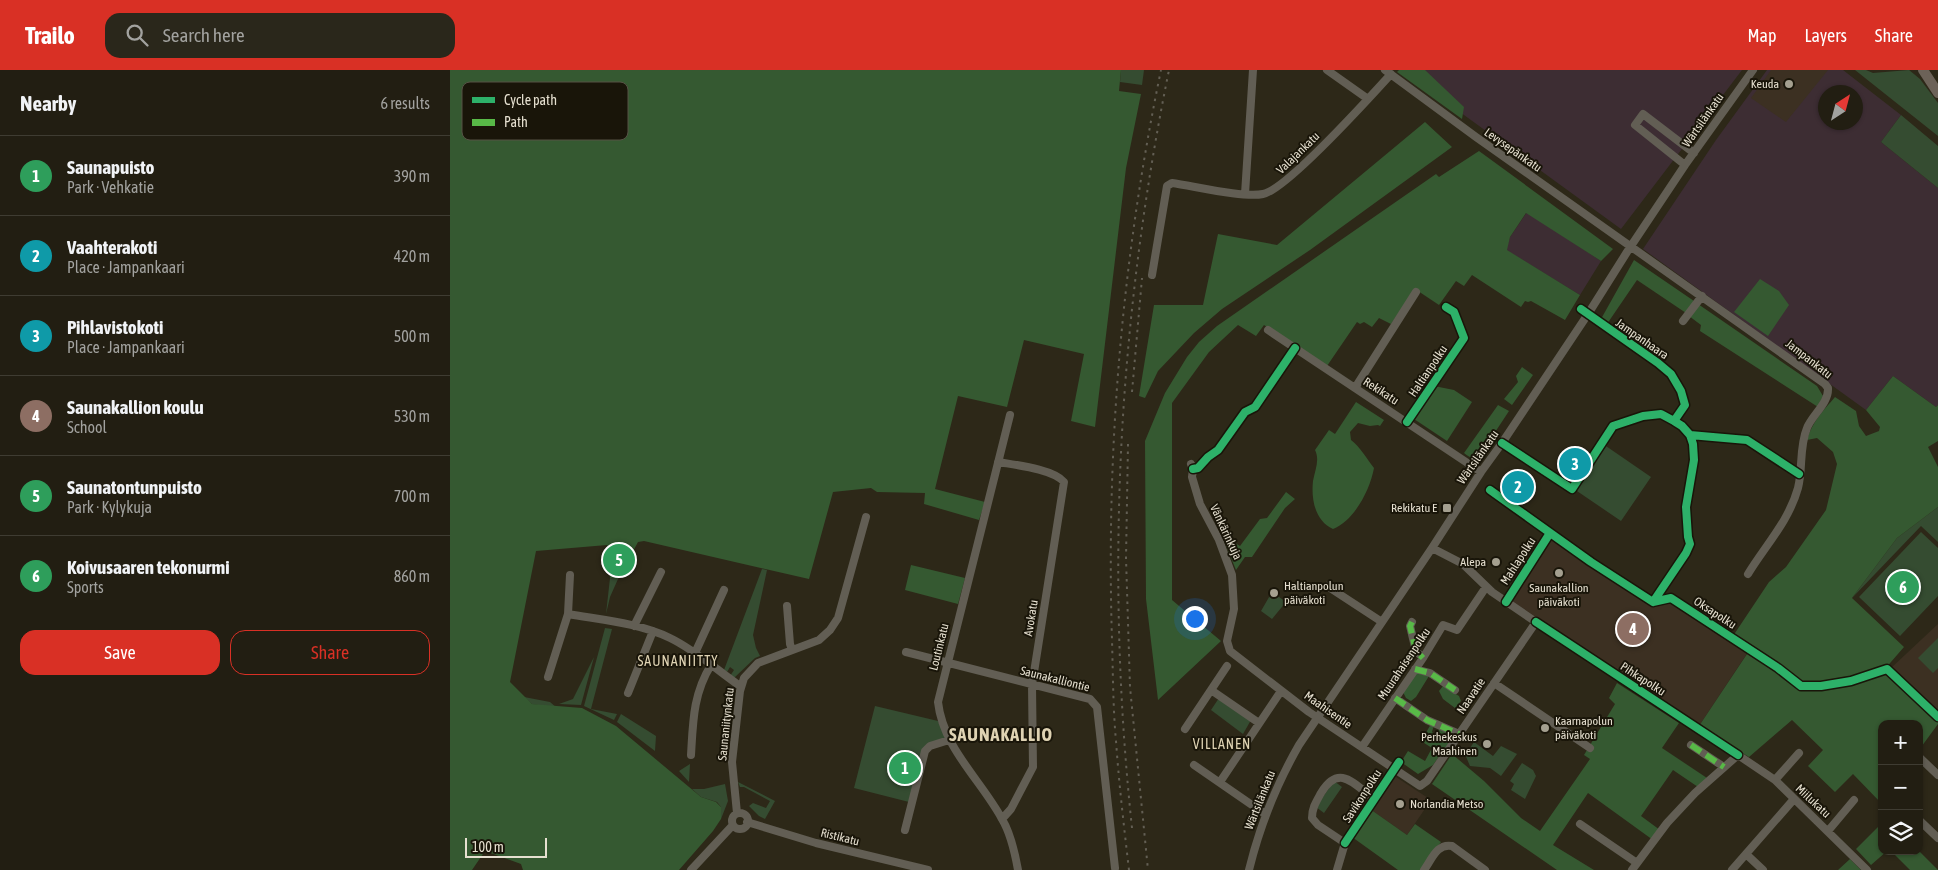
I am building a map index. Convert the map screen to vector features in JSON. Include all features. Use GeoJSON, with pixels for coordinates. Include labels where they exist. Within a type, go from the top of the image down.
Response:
{"type":"FeatureCollection","features":[{"type":"Feature","properties":{"kind":"main road"},"geometry":{"type":"LineString","coordinates":[[1923,70],[1938,93]]}},
{"type":"Feature","properties":{"kind":"street"},"geometry":{"type":"LineString","coordinates":[[1245,194],[1252,113],[1253,70]]}},
{"type":"Feature","properties":{"kind":"street"},"geometry":{"type":"LineString","coordinates":[[1328,70],[1368,98]]}},
{"type":"Feature","properties":{"kind":"street","name":"Wärtsilänkatu"},"geometry":{"type":"LineString","coordinates":[[1249,870],[1265,814],[1285,769],[1317,717],[1588,314],[1685,164],[1753,70]]}},
{"type":"Feature","properties":{"kind":"street","name":"Valajankatu"},"geometry":{"type":"LineString","coordinates":[[1152,275],[1167,186],[1172,183],[1245,194],[1264,194],[1284,183],[1368,98],[1388,72]]}},
{"type":"Feature","properties":{"kind":"street","name":"Levysepänkatu"},"geometry":{"type":"LineString","coordinates":[[1388,72],[1476,137],[1631,246]]}},
{"type":"Feature","properties":{"kind":"street"},"geometry":{"type":"LineString","coordinates":[[1685,164],[1634,126],[1643,114],[1694,153]]}},
{"type":"Feature","properties":{"kind":"street","name":"Jampankatu"},"geometry":{"type":"LineString","coordinates":[[1631,246],[1818,378],[1828,388],[1826,398],[1806,428],[1802,446],[1799,486],[1789,513],[1748,574]]}},
{"type":"Feature","properties":{"kind":"street"},"geometry":{"type":"LineString","coordinates":[[1355,388],[1416,292]]}},
{"type":"Feature","properties":{"kind":"street"},"geometry":{"type":"LineString","coordinates":[[1683,321],[1702,296]]}},
{"type":"Feature","properties":{"kind":"street","name":"Rekikatu"},"geometry":{"type":"LineString","coordinates":[[1268,330],[1480,472]]}},
{"type":"Feature","properties":{"kind":"street","name":"Loutinkatu"},"geometry":{"type":"LineString","coordinates":[[1010,414],[938,702],[940,718],[949,740],[1002,819],[1012,845],[1018,870]]}},
{"type":"Feature","properties":{"kind":"street"},"geometry":{"type":"LineString","coordinates":[[1502,443],[1572,489]]}},
{"type":"Feature","properties":{"kind":"street","name":"Avokatu"},"geometry":{"type":"LineString","coordinates":[[998,462],[1044,472],[1061,478],[1064,482],[1032,685],[1033,767],[1011,809],[1002,819]]}},
{"type":"Feature","properties":{"kind":"street","name":"Vänkärinkuja"},"geometry":{"type":"LineString","coordinates":[[1191,464],[1193,469],[1192,477],[1200,504],[1219,540],[1232,575],[1234,608],[1227,641]]}},
{"type":"Feature","properties":{"kind":"street","name":"Saunaniitynkatu"},"geometry":{"type":"LineString","coordinates":[[737,813],[732,762],[740,686],[748,672],[758,663],[819,640],[834,626],[838,618],[866,517]]}},
{"type":"Feature","properties":{"kind":"street"},"geometry":{"type":"LineString","coordinates":[[1432,548],[1462,564],[1486,587]]}},
{"type":"Feature","properties":{"kind":"street"},"geometry":{"type":"LineString","coordinates":[[634,626],[661,572]]}},
{"type":"Feature","properties":{"kind":"street"},"geometry":{"type":"LineString","coordinates":[[548,677],[568,614],[570,575]]}},
{"type":"Feature","properties":{"kind":"street"},"geometry":{"type":"LineString","coordinates":[[1327,586],[1382,622]]}},
{"type":"Feature","properties":{"kind":"street","name":"Naavatie"},"geometry":{"type":"LineString","coordinates":[[1425,783],[1536,622],[1486,587]]}},
{"type":"Feature","properties":{"kind":"street","name":"Muurahaisenpolku"},"geometry":{"type":"LineString","coordinates":[[1362,747],[1423,658],[1443,625],[1457,630],[1486,587]]}},
{"type":"Feature","properties":{"kind":"street"},"geometry":{"type":"LineString","coordinates":[[695,653],[724,590]]}},
{"type":"Feature","properties":{"kind":"street"},"geometry":{"type":"LineString","coordinates":[[787,606],[792,650]]}},
{"type":"Feature","properties":{"kind":"street"},"geometry":{"type":"LineString","coordinates":[[568,614],[634,626],[671,638],[740,686]]}},
{"type":"Feature","properties":{"kind":"street"},"geometry":{"type":"LineString","coordinates":[[1412,622],[1410,626],[1416,651],[1423,658]]}},
{"type":"Feature","properties":{"kind":"street"},"geometry":{"type":"LineString","coordinates":[[628,694],[653,631]]}},
{"type":"Feature","properties":{"kind":"street","name":"Maahisentie"},"geometry":{"type":"LineString","coordinates":[[1227,641],[1230,651],[1317,717],[1420,786],[1425,783]]}},
{"type":"Feature","properties":{"kind":"street","name":"Saunakalliontie"},"geometry":{"type":"LineString","coordinates":[[906,652],[1090,699],[1097,707],[1115,868]]}},
{"type":"Feature","properties":{"kind":"street"},"geometry":{"type":"LineString","coordinates":[[692,755],[694,705],[702,681],[711,665]]}},
{"type":"Feature","properties":{"kind":"street"},"geometry":{"type":"LineString","coordinates":[[1185,729],[1227,666]]}},
{"type":"Feature","properties":{"kind":"street"},"geometry":{"type":"LineString","coordinates":[[1415,669],[1430,673],[1455,690]]}},
{"type":"Feature","properties":{"kind":"street"},"geometry":{"type":"LineString","coordinates":[[1494,683],[1590,748]]}},
{"type":"Feature","properties":{"kind":"street"},"geometry":{"type":"LineString","coordinates":[[1211,690],[1259,723]]}},
{"type":"Feature","properties":{"kind":"street"},"geometry":{"type":"LineString","coordinates":[[1220,782],[1281,691]]}},
{"type":"Feature","properties":{"kind":"street"},"geometry":{"type":"LineString","coordinates":[[1395,698],[1428,720],[1459,734]]}},
{"type":"Feature","properties":{"kind":"street"},"geometry":{"type":"LineString","coordinates":[[905,830],[925,751],[930,746],[949,740]]}},
{"type":"Feature","properties":{"kind":"street"},"geometry":{"type":"LineString","coordinates":[[1580,824],[1634,867],[1694,793],[1724,767],[1691,745]]}},
{"type":"Feature","properties":{"kind":"street"},"geometry":{"type":"LineString","coordinates":[[1775,780],[1799,753]]}},
{"type":"Feature","properties":{"kind":"street","name":"Miilukatu"},"geometry":{"type":"LineString","coordinates":[[1724,767],[1738,755],[1775,780],[1867,870]]}},
{"type":"Feature","properties":{"kind":"street"},"geometry":{"type":"LineString","coordinates":[[1923,761],[1938,775]]}},
{"type":"Feature","properties":{"kind":"street"},"geometry":{"type":"LineString","coordinates":[[1194,765],[1265,814]]}},
{"type":"Feature","properties":{"kind":"street"},"geometry":{"type":"LineString","coordinates":[[1337,870],[1345,843],[1318,825],[1312,818],[1314,804],[1327,782],[1335,777],[1344,777],[1374,799]]}},
{"type":"Feature","properties":{"kind":"street"},"geometry":{"type":"LineString","coordinates":[[1732,870],[1794,799]]}},
{"type":"Feature","properties":{"kind":"street"},"geometry":{"type":"LineString","coordinates":[[1828,831],[1854,800]]}},
{"type":"Feature","properties":{"kind":"street"},"geometry":{"type":"LineString","coordinates":[[691,870],[733,825],[733,817],[737,813],[746,815],[748,822],[745,826],[741,828],[733,825]]}},
{"type":"Feature","properties":{"kind":"street","name":"Ristikatu"},"geometry":{"type":"LineString","coordinates":[[748,822],[894,866],[928,870]]}},
{"type":"Feature","properties":{"kind":"street"},"geometry":{"type":"LineString","coordinates":[[1923,824],[1938,838]]}},
{"type":"Feature","properties":{"kind":"street"},"geometry":{"type":"LineString","coordinates":[[1424,870],[1439,847],[1446,845],[1452,846],[1485,870]]}},
{"type":"Feature","properties":{"kind":"street"},"geometry":{"type":"LineString","coordinates":[[1746,854],[1763,870]]}},
{"type":"Feature","properties":{"kind":"shaded area"},"geometry":{"type":"Polygon","coordinates":[[[1402,70],[1742,70],[1621,229],[1402,70]]]}},
{"type":"Feature","properties":{"kind":"shaded area"},"geometry":{"type":"Polygon","coordinates":[[[1767,70],[1843,70],[1862,85],[1818,85],[1818,130],[1863,130],[1863,86],[1901,115],[1881,142],[1938,188],[1938,405],[1936,407],[1893,376],[1866,410],[1643,249],[1716,140],[1767,70]]]}},
{"type":"Feature","properties":{"kind":"shaded area","name":"Keuda"},"geometry":{"type":"Polygon","coordinates":[[[1771,70],[1828,70],[1786,122],[1751,98],[1771,70]]]}},
{"type":"Feature","properties":{"kind":"shaded area"},"geometry":{"type":"Polygon","coordinates":[[[1527,212],[1601,261],[1580,295],[1506,250],[1510,237],[1527,212]]]}},
{"type":"Feature","properties":{"kind":"shaded area"},"geometry":{"type":"Polygon","coordinates":[[[1550,537],[1652,605],[1672,601],[1748,652],[1699,726],[1509,599],[1550,537]]]}},
{"type":"Feature","properties":{"kind":"shaded area"},"geometry":{"type":"Polygon","coordinates":[[[1938,624],[1938,715],[1890,669],[1938,624]]]}},
{"type":"Feature","properties":{"kind":"shaded area","name":"Norlandia Metso"},"geometry":{"type":"Polygon","coordinates":[[[1393,775],[1431,800],[1407,835],[1370,809],[1393,775]]]}},
{"type":"Feature","properties":{"kind":"green space"},"geometry":{"type":"Polygon","coordinates":[[[450,70],[1121,70],[1119,91],[1141,94],[1126,168],[1095,427],[1071,421],[1084,354],[1024,340],[1007,407],[958,396],[935,489],[985,502],[979,520],[924,504],[925,493],[877,492],[871,488],[833,492],[809,579],[644,541],[638,542],[618,579],[610,578],[607,545],[536,551],[510,682],[532,704],[582,708],[616,726],[701,797],[716,802],[721,807],[721,819],[679,870],[523,870],[521,864],[485,851],[472,870],[450,870],[450,70]]]}},
{"type":"Feature","properties":{"kind":"green space"},"geometry":{"type":"Polygon","coordinates":[[[1121,70],[1144,70],[1142,85],[1120,82],[1121,70]]]}},
{"type":"Feature","properties":{"kind":"green space"},"geometry":{"type":"Polygon","coordinates":[[[1399,70],[1425,70],[1464,107],[1462,119],[1397,72],[1399,70]]]}},
{"type":"Feature","properties":{"kind":"green space"},"geometry":{"type":"Polygon","coordinates":[[[1855,70],[1866,70],[1873,73],[1909,70],[1920,79],[1938,103],[1938,136],[1855,70]]]}},
{"type":"Feature","properties":{"kind":"green space"},"geometry":{"type":"Polygon","coordinates":[[[1901,115],[1938,146],[1938,188],[1881,142],[1901,115]]]}},
{"type":"Feature","properties":{"kind":"green space"},"geometry":{"type":"Polygon","coordinates":[[[1425,122],[1452,147],[1310,250],[1222,309],[1194,333],[1158,371],[1145,398],[1139,396],[1154,305],[1203,305],[1218,234],[1277,245],[1425,122]]]}},
{"type":"Feature","properties":{"kind":"green space"},"geometry":{"type":"Polygon","coordinates":[[[1479,151],[1613,249],[1601,261],[1526,213],[1510,237],[1507,250],[1580,295],[1565,320],[1531,301],[1525,301],[1521,307],[1472,275],[1464,286],[1456,281],[1439,305],[1415,289],[1391,324],[1379,318],[1372,327],[1364,322],[1360,324],[1357,322],[1327,366],[1264,325],[1256,336],[1238,325],[1209,352],[1172,403],[1172,600],[1221,641],[1158,700],[1146,599],[1145,441],[1165,393],[1187,357],[1199,342],[1217,326],[1436,174],[1439,177],[1479,151]]]}},
{"type":"Feature","properties":{"kind":"green space"},"geometry":{"type":"Polygon","coordinates":[[[1634,260],[1694,301],[1686,313],[1637,280],[1607,324],[1601,319],[1634,260]]]}},
{"type":"Feature","properties":{"kind":"green space"},"geometry":{"type":"Polygon","coordinates":[[[1760,279],[1779,291],[1789,305],[1768,336],[1734,312],[1760,279]]]}},
{"type":"Feature","properties":{"kind":"green space"},"geometry":{"type":"Polygon","coordinates":[[[1698,304],[1817,386],[1823,396],[1818,407],[1700,331],[1701,325],[1689,316],[1698,304]]]}},
{"type":"Feature","properties":{"kind":"green space"},"geometry":{"type":"Polygon","coordinates":[[[1522,367],[1533,375],[1512,405],[1504,399],[1518,382],[1516,376],[1522,367]]]}},
{"type":"Feature","properties":{"kind":"green space"},"geometry":{"type":"Polygon","coordinates":[[[1893,376],[1936,407],[1938,405],[1938,441],[1928,447],[1938,467],[1938,507],[1897,538],[1852,598],[1904,647],[1884,670],[1938,721],[1938,724],[1923,745],[1923,720],[1878,720],[1878,800],[1853,774],[1835,792],[1808,766],[1823,750],[1792,720],[1749,757],[1699,726],[1751,648],[1733,636],[1769,582],[1786,567],[1826,510],[1837,464],[1833,452],[1817,438],[1807,440],[1812,428],[1818,417],[1835,397],[1856,411],[1859,426],[1866,436],[1879,431],[1880,427],[1866,410],[1893,376]]]}},
{"type":"Feature","properties":{"kind":"green space"},"geometry":{"type":"Polygon","coordinates":[[[1434,386],[1454,390],[1472,402],[1447,441],[1414,419],[1414,416],[1434,386]]]}},
{"type":"Feature","properties":{"kind":"green space"},"geometry":{"type":"Polygon","coordinates":[[[1356,402],[1384,420],[1380,426],[1358,423],[1350,432],[1351,440],[1374,468],[1369,486],[1360,504],[1348,519],[1333,529],[1322,521],[1315,509],[1313,481],[1317,461],[1315,450],[1329,430],[1335,434],[1356,402]]]}},
{"type":"Feature","properties":{"kind":"green space"},"geometry":{"type":"Polygon","coordinates":[[[1498,405],[1509,411],[1480,455],[1474,458],[1468,456],[1464,453],[1498,405]]]}},
{"type":"Feature","properties":{"kind":"green space"},"geometry":{"type":"Polygon","coordinates":[[[1603,444],[1651,477],[1621,521],[1574,489],[1603,444]]]}},
{"type":"Feature","properties":{"kind":"green space"},"geometry":{"type":"Polygon","coordinates":[[[1286,492],[1295,499],[1285,508],[1252,557],[1245,557],[1236,570],[1223,538],[1227,538],[1240,546],[1260,519],[1267,518],[1286,492]]]}},
{"type":"Feature","properties":{"kind":"green space"},"geometry":{"type":"Polygon","coordinates":[[[1938,507],[1938,542],[1921,526],[1852,598],[1897,538],[1938,507]]]}},
{"type":"Feature","properties":{"kind":"green space"},"geometry":{"type":"Polygon","coordinates":[[[1921,532],[1938,548],[1938,596],[1900,636],[1859,597],[1921,532]]]}},
{"type":"Feature","properties":{"kind":"green space"},"geometry":{"type":"Polygon","coordinates":[[[911,565],[965,578],[958,604],[905,590],[911,565]]]}},
{"type":"Feature","properties":{"kind":"green space"},"geometry":{"type":"Polygon","coordinates":[[[762,569],[767,570],[753,635],[760,656],[755,658],[734,678],[730,676],[734,670],[730,667],[727,672],[724,670],[762,569]]]}},
{"type":"Feature","properties":{"kind":"green space"},"geometry":{"type":"Polygon","coordinates":[[[610,578],[618,579],[610,597],[606,614],[610,578]]]}},
{"type":"Feature","properties":{"kind":"green space"},"geometry":{"type":"Polygon","coordinates":[[[1272,592],[1286,602],[1272,619],[1261,611],[1272,592]]]}},
{"type":"Feature","properties":{"kind":"green space"},"geometry":{"type":"Polygon","coordinates":[[[605,628],[612,629],[591,709],[617,714],[614,720],[584,706],[605,628]]]}},
{"type":"Feature","properties":{"kind":"green space"},"geometry":{"type":"Polygon","coordinates":[[[1938,638],[1938,668],[1933,673],[1918,658],[1938,638]]]}},
{"type":"Feature","properties":{"kind":"green space"},"geometry":{"type":"Polygon","coordinates":[[[594,657],[581,705],[559,704],[573,699],[594,657]]]}},
{"type":"Feature","properties":{"kind":"green space"},"geometry":{"type":"Polygon","coordinates":[[[1415,673],[1429,676],[1416,697],[1411,701],[1406,698],[1403,692],[1415,673]]]}},
{"type":"Feature","properties":{"kind":"green space"},"geometry":{"type":"Polygon","coordinates":[[[1617,683],[1679,723],[1662,748],[1707,778],[1698,787],[1673,770],[1641,816],[1660,830],[1653,840],[1588,793],[1553,845],[1594,870],[1557,870],[1432,784],[1452,754],[1484,781],[1521,818],[1540,831],[1590,759],[1584,755],[1615,704],[1609,698],[1617,683]]]}},
{"type":"Feature","properties":{"kind":"green space"},"geometry":{"type":"Polygon","coordinates":[[[1443,686],[1459,696],[1461,701],[1455,708],[1443,699],[1439,691],[1443,686]]]}},
{"type":"Feature","properties":{"kind":"green space"},"geometry":{"type":"Polygon","coordinates":[[[524,697],[550,702],[557,708],[532,704],[524,697]]]}},
{"type":"Feature","properties":{"kind":"green space"},"geometry":{"type":"Polygon","coordinates":[[[1219,698],[1251,720],[1243,734],[1211,710],[1219,698]]]}},
{"type":"Feature","properties":{"kind":"green space"},"geometry":{"type":"Polygon","coordinates":[[[875,706],[938,721],[946,738],[929,743],[909,802],[854,788],[875,706]]]}},
{"type":"Feature","properties":{"kind":"green space"},"geometry":{"type":"Polygon","coordinates":[[[621,714],[656,736],[655,751],[617,722],[621,714]]]}},
{"type":"Feature","properties":{"kind":"green space"},"geometry":{"type":"Polygon","coordinates":[[[1431,724],[1434,725],[1432,732],[1435,735],[1440,728],[1455,734],[1433,765],[1418,774],[1401,762],[1408,751],[1425,761],[1432,748],[1421,741],[1431,724]]]}},
{"type":"Feature","properties":{"kind":"green space"},"geometry":{"type":"Polygon","coordinates":[[[1474,742],[1493,756],[1501,746],[1517,754],[1501,776],[1490,768],[1470,766],[1464,752],[1468,751],[1474,742]]]}},
{"type":"Feature","properties":{"kind":"green space"},"geometry":{"type":"Polygon","coordinates":[[[1522,763],[1533,770],[1536,776],[1525,799],[1511,790],[1514,784],[1510,781],[1522,763]]]}},
{"type":"Feature","properties":{"kind":"green space"},"geometry":{"type":"Polygon","coordinates":[[[690,764],[689,782],[679,771],[690,764]]]}},
{"type":"Feature","properties":{"kind":"green space"},"geometry":{"type":"Polygon","coordinates":[[[1334,781],[1342,787],[1324,813],[1316,807],[1334,781]]]}},
{"type":"Feature","properties":{"kind":"green space"},"geometry":{"type":"Polygon","coordinates":[[[738,782],[775,801],[765,819],[749,806],[753,803],[766,808],[770,801],[744,787],[740,787],[738,782]]]}},
{"type":"Feature","properties":{"kind":"green space"},"geometry":{"type":"Polygon","coordinates":[[[725,784],[728,801],[721,819],[721,807],[717,802],[701,797],[692,789],[704,789],[725,784]]]}},
{"type":"Feature","properties":{"kind":"green space"},"geometry":{"type":"Polygon","coordinates":[[[1370,809],[1407,835],[1415,824],[1441,842],[1421,870],[1398,870],[1352,837],[1370,809]]]}},
{"type":"Feature","properties":{"kind":"green space"},"geometry":{"type":"Polygon","coordinates":[[[1878,827],[1878,855],[1882,855],[1871,865],[1856,849],[1878,827]]]}},
{"type":"Feature","properties":{"kind":"green space"},"geometry":{"type":"Polygon","coordinates":[[[1895,855],[1923,855],[1938,870],[1910,870],[1895,855]]]}},
{"type":"Feature","properties":{"kind":"green space"},"geometry":{"type":"Polygon","coordinates":[[[1850,859],[1861,870],[1838,870],[1850,859]]]}},
{"type":"Feature","properties":{"kind":"railway"},"geometry":{"type":"LineString","coordinates":[[1129,870],[1114,716],[1111,568],[1112,497],[1115,425],[1127,283],[1147,141],[1161,70]]}},
{"type":"Feature","properties":{"kind":"railway"},"geometry":{"type":"LineString","coordinates":[[1132,828],[1124,733],[1119,637],[1118,542],[1121,448],[1138,258],[1169,70]]}},
{"type":"Feature","properties":{"kind":"railway"},"geometry":{"type":"LineString","coordinates":[[1132,392],[1142,278]]}},
{"type":"Feature","properties":{"kind":"railway"},"geometry":{"type":"LineString","coordinates":[[1128,444],[1126,558],[1130,687],[1148,870]]}},
{"type":"Feature","properties":{"kind":"marked path"},"geometry":{"type":"LineString","coordinates":[[1412,622],[1410,626],[1416,651],[1423,658]]}},
{"type":"Feature","properties":{"kind":"marked path"},"geometry":{"type":"LineString","coordinates":[[1415,669],[1430,673],[1455,690]]}},
{"type":"Feature","properties":{"kind":"marked path"},"geometry":{"type":"LineString","coordinates":[[1395,698],[1427,720],[1459,734]]}},
{"type":"Feature","properties":{"kind":"marked path"},"geometry":{"type":"LineString","coordinates":[[1691,745],[1724,767]]}},
{"type":"Feature","properties":{"kind":"cycle path","name":"Haltianpolku"},"geometry":{"type":"LineString","coordinates":[[1407,422],[1464,338],[1454,312],[1446,307]]}},
{"type":"Feature","properties":{"kind":"cycle path","name":"Jampanhaara"},"geometry":{"type":"LineString","coordinates":[[1581,309],[1671,374],[1681,391],[1685,405],[1674,421]]}},
{"type":"Feature","properties":{"kind":"cycle path"},"geometry":{"type":"LineString","coordinates":[[1193,469],[1198,468],[1218,450],[1245,412],[1255,407],[1295,348]]}},
{"type":"Feature","properties":{"kind":"cycle path"},"geometry":{"type":"LineString","coordinates":[[1502,443],[1572,489],[1613,426],[1643,416],[1661,414],[1682,426],[1690,435],[1693,444],[1694,460],[1686,507],[1690,544],[1653,602]]}},
{"type":"Feature","properties":{"kind":"cycle path"},"geometry":{"type":"LineString","coordinates":[[1690,435],[1747,440],[1799,474]]}},
{"type":"Feature","properties":{"kind":"cycle path","name":"Oksapolku"},"geometry":{"type":"LineString","coordinates":[[1490,490],[1591,562],[1653,602],[1671,598],[1778,668],[1801,686],[1821,686],[1851,681],[1887,669],[1938,717]]}},
{"type":"Feature","properties":{"kind":"cycle path","name":"Mahlapolku"},"geometry":{"type":"LineString","coordinates":[[1506,602],[1550,533]]}},
{"type":"Feature","properties":{"kind":"cycle path","name":"Pihkapolku"},"geometry":{"type":"LineString","coordinates":[[1536,622],[1738,755]]}},
{"type":"Feature","properties":{"kind":"cycle path","name":"Savikonpolku"},"geometry":{"type":"LineString","coordinates":[[1345,843],[1399,762]]}},
{"type":"Feature","properties":{"kind":"place","name":"Keuda"},"geometry":{"type":"Point","coordinates":[1789,84]}},
{"type":"Feature","properties":{"kind":"place","name":"Pihlavistokoti"},"geometry":{"type":"Point","coordinates":[1575,464]}},
{"type":"Feature","properties":{"kind":"place","name":"Vaahterakoti"},"geometry":{"type":"Point","coordinates":[1518,487]}},
{"type":"Feature","properties":{"kind":"place","name":"Rekikatu E"},"geometry":{"type":"Point","coordinates":[1447,508]}},
{"type":"Feature","properties":{"kind":"place","name":"Saunatontunpuisto"},"geometry":{"type":"Point","coordinates":[619,560]}},
{"type":"Feature","properties":{"kind":"place","name":"Alepa"},"geometry":{"type":"Point","coordinates":[1496,562]}},
{"type":"Feature","properties":{"kind":"place","name":"Saunakallion päiväkoti"},"geometry":{"type":"Point","coordinates":[1559,573]}},
{"type":"Feature","properties":{"kind":"place","name":"Koivusaaren tekonurmi"},"geometry":{"type":"Point","coordinates":[1903,587]}},
{"type":"Feature","properties":{"kind":"place","name":"Haltianpolun päiväkoti"},"geometry":{"type":"Point","coordinates":[1274,593]}},
{"type":"Feature","properties":{"kind":"place","name":"Saunakallion koulu"},"geometry":{"type":"Point","coordinates":[1633,629]}},
{"type":"Feature","properties":{"kind":"place","name":"Kaarnapolun päiväkoti"},"geometry":{"type":"Point","coordinates":[1545,728]}},
{"type":"Feature","properties":{"kind":"place","name":"Perhekeskus Maahinen"},"geometry":{"type":"Point","coordinates":[1487,744]}},
{"type":"Feature","properties":{"kind":"place","name":"Saunapuisto"},"geometry":{"type":"Point","coordinates":[905,768]}},
{"type":"Feature","properties":{"kind":"place","name":"Norlandia Metso"},"geometry":{"type":"Point","coordinates":[1400,804]}},
{"type":"Feature","properties":{"kind":"district","name":"SAUNANIITTY"},"geometry":{"type":"Point","coordinates":[678,661]}},
{"type":"Feature","properties":{"kind":"district","name":"SAUNAKALLIO"},"geometry":{"type":"Point","coordinates":[1001,734]}},
{"type":"Feature","properties":{"kind":"district","name":"VILLANEN"},"geometry":{"type":"Point","coordinates":[1222,744]}}]}
